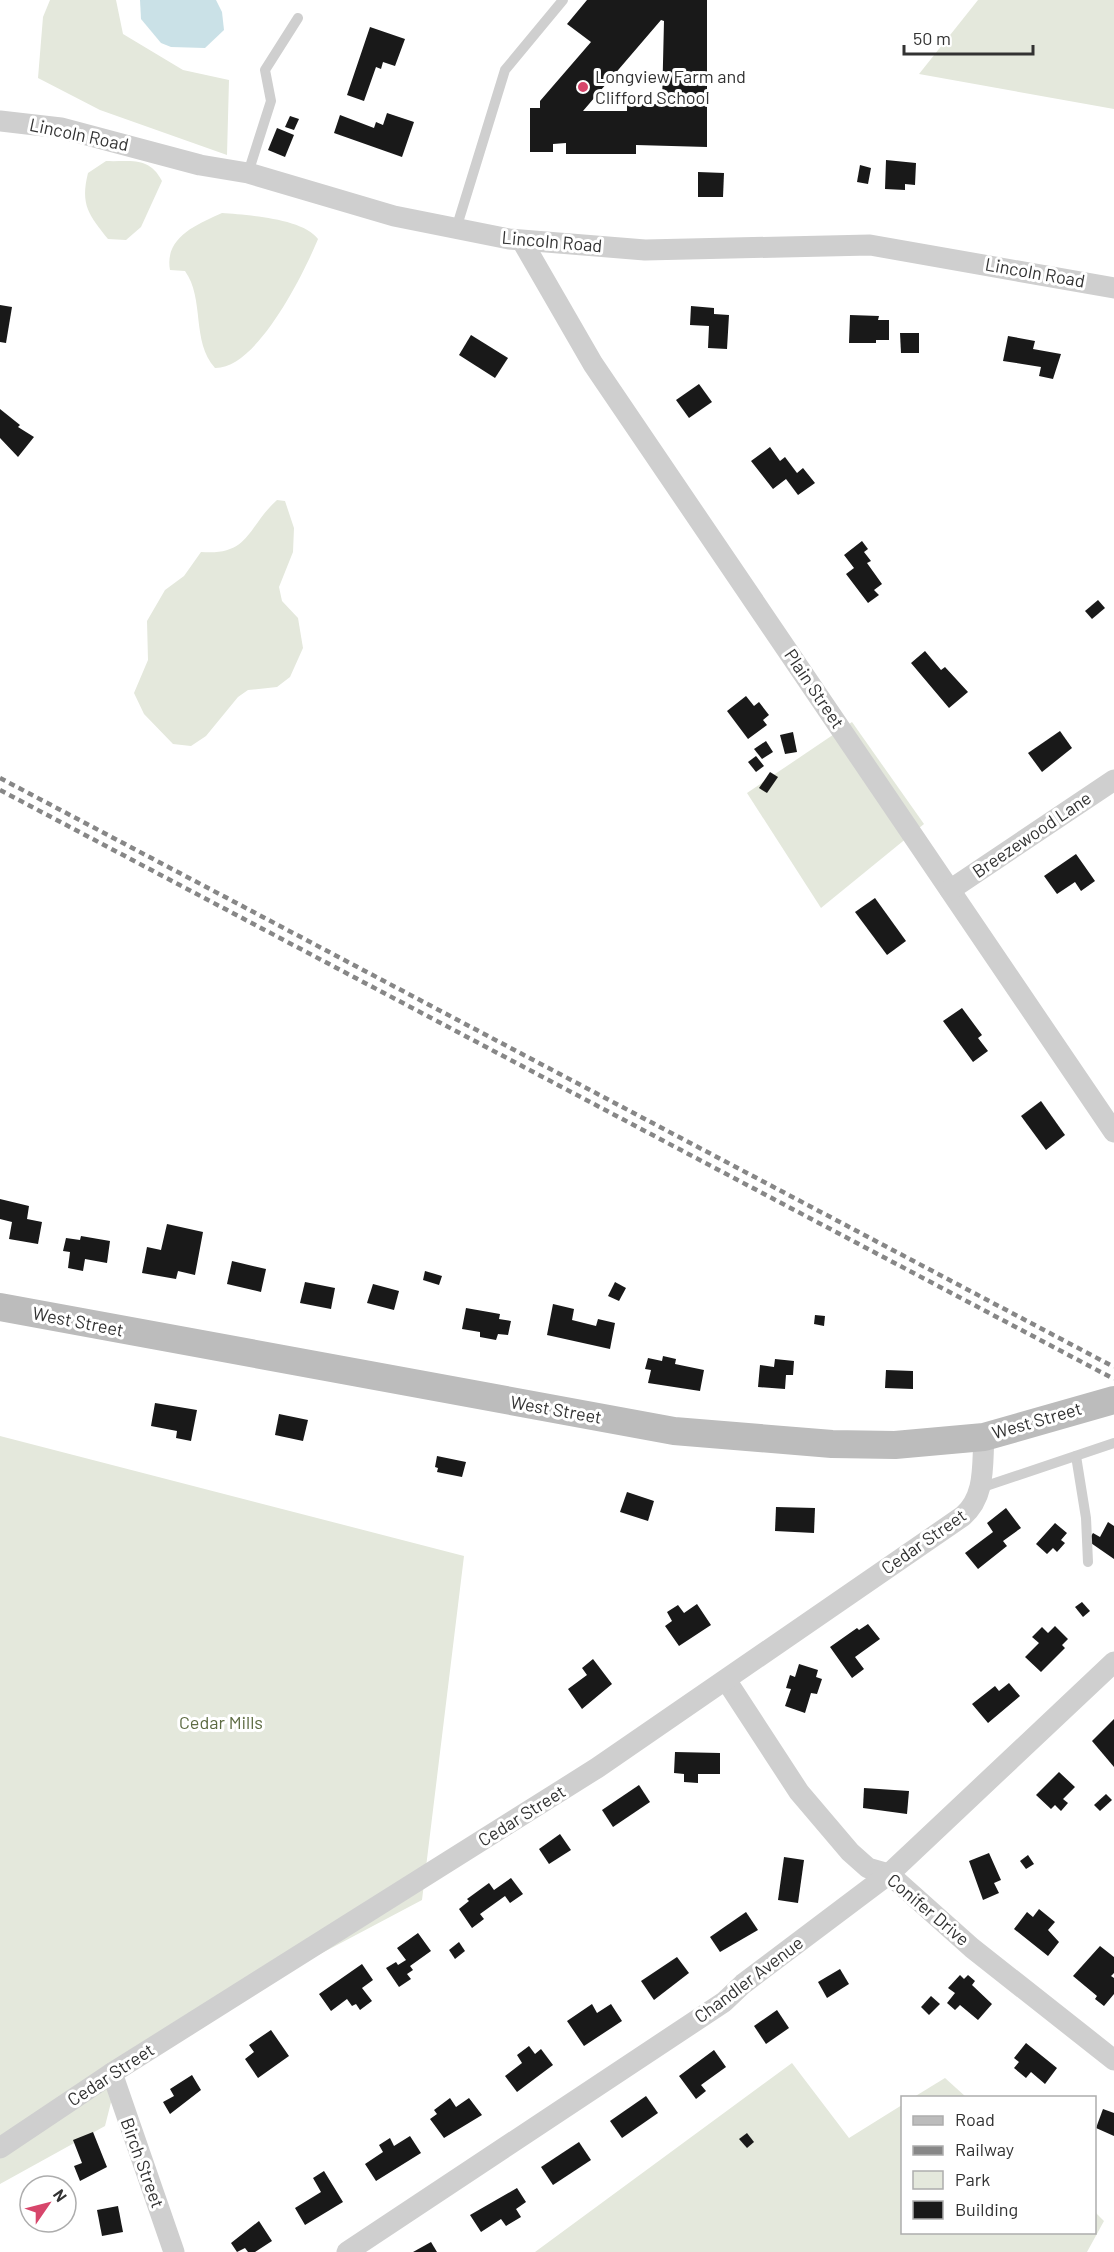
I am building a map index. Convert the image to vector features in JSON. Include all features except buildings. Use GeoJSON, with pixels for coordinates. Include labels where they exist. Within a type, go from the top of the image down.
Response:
{"type":"FeatureCollection","features":[{"type":"Feature","properties":{"kind":"main road","name":"West Street"},"geometry":{"type":"LineString","coordinates":[[0,1307],[674,1431],[843,1444],[895,1445],[984,1437],[1114,1400]]}},
{"type":"Feature","properties":{"kind":"street","name":"Lincoln Road"},"geometry":{"type":"LineString","coordinates":[[0,121],[61,128],[200,165],[248,173],[394,216],[522,241],[645,250],[870,245],[1114,288]]}},
{"type":"Feature","properties":{"kind":"street","name":"Plain Street"},"geometry":{"type":"LineString","coordinates":[[522,241],[593,364],[1114,1132]]}},
{"type":"Feature","properties":{"kind":"street","name":"Breezewood Lane"},"geometry":{"type":"LineString","coordinates":[[950,890],[1114,780]]}},
{"type":"Feature","properties":{"kind":"street","name":"Cedar Street"},"geometry":{"type":"LineString","coordinates":[[0,2148],[112,2073],[597,1768],[963,1516],[976,1505],[980,1488],[984,1437]]}},
{"type":"Feature","properties":{"kind":"street","name":"Chandler Avenue"},"geometry":{"type":"LineString","coordinates":[[347,2252],[724,2002],[743,1984],[889,1874],[1114,1662]]}},
{"type":"Feature","properties":{"kind":"street","name":"Conifer Drive"},"geometry":{"type":"LineString","coordinates":[[726,1680],[799,1792],[850,1852],[868,1868],[889,1874],[972,1948],[1114,2060]]}},
{"type":"Feature","properties":{"kind":"street","name":"Birch Street"},"geometry":{"type":"LineString","coordinates":[[112,2073],[174,2252]]}},
{"type":"Feature","properties":{"kind":"lane"},"geometry":{"type":"LineString","coordinates":[[456,229],[505,70],[563,0]]}},
{"type":"Feature","properties":{"kind":"lane"},"geometry":{"type":"LineString","coordinates":[[248,173],[271,101],[265,70],[298,18]]}},
{"type":"Feature","properties":{"kind":"lane"},"geometry":{"type":"LineString","coordinates":[[980,1488],[1114,1443]]}},
{"type":"Feature","properties":{"kind":"lane"},"geometry":{"type":"LineString","coordinates":[[1076,1456],[1082,1479],[1088,1562]]}},
{"type":"Feature","properties":{"kind":"green space"},"geometry":{"type":"Polygon","coordinates":[[[50,0],[116,0],[123,34],[183,70],[229,80],[227,155],[100,110],[38,78],[43,17],[50,0]]]}},
{"type":"Feature","properties":{"kind":"green space"},"geometry":{"type":"Polygon","coordinates":[[[978,0],[1114,0],[1114,109],[919,74],[978,0]]]}},
{"type":"Feature","properties":{"kind":"green space"},"geometry":{"type":"Polygon","coordinates":[[[106,161],[131,161],[145,164],[157,173],[162,181],[141,227],[126,240],[108,239],[91,216],[86,202],[88,173],[106,161]]]}},
{"type":"Feature","properties":{"kind":"green space"},"geometry":{"type":"Polygon","coordinates":[[[222,213],[288,222],[311,232],[318,239],[290,295],[262,337],[247,353],[231,364],[215,368],[203,345],[191,282],[185,271],[170,270],[170,259],[177,240],[193,227],[222,213]]]}},
{"type":"Feature","properties":{"kind":"green space"},"geometry":{"type":"Polygon","coordinates":[[[277,500],[285,501],[294,528],[293,552],[279,587],[282,601],[298,618],[303,648],[290,677],[277,687],[248,690],[238,697],[206,736],[191,746],[173,744],[144,714],[134,693],[148,660],[147,621],[165,590],[184,576],[201,552],[217,552],[239,544],[277,500]]]}},
{"type":"Feature","properties":{"kind":"green space"},"geometry":{"type":"Polygon","coordinates":[[[852,722],[924,824],[821,908],[747,793],[852,722]]]}},
{"type":"Feature","properties":{"kind":"green space","name":"Cedar Mills"},"geometry":{"type":"Polygon","coordinates":[[[0,1436],[464,1556],[422,1900],[122,2059],[105,2126],[0,2184],[0,1436]]]}},
{"type":"Feature","properties":{"kind":"green space"},"geometry":{"type":"Polygon","coordinates":[[[792,2063],[849,2138],[901,2106],[901,2234],[1096,2234],[1096,2213],[1104,2221],[1087,2252],[535,2252],[792,2063]]]}},
{"type":"Feature","properties":{"kind":"green space"},"geometry":{"type":"Polygon","coordinates":[[[945,2078],[965,2096],[916,2096],[945,2078]]]}},
{"type":"Feature","properties":{"kind":"water"},"geometry":{"type":"Polygon","coordinates":[[[140,0],[216,0],[222,12],[224,30],[205,48],[171,47],[161,43],[141,19],[140,0]]]}},
{"type":"Feature","properties":{"kind":"railway"},"geometry":{"type":"LineString","coordinates":[[0,778],[1114,1367]]}},
{"type":"Feature","properties":{"kind":"railway"},"geometry":{"type":"LineString","coordinates":[[0,790],[1114,1379]]}},
{"type":"Feature","properties":{"kind":"place","name":"Longview Farm and Clifford School"},"geometry":{"type":"Point","coordinates":[583,87]}}]}
